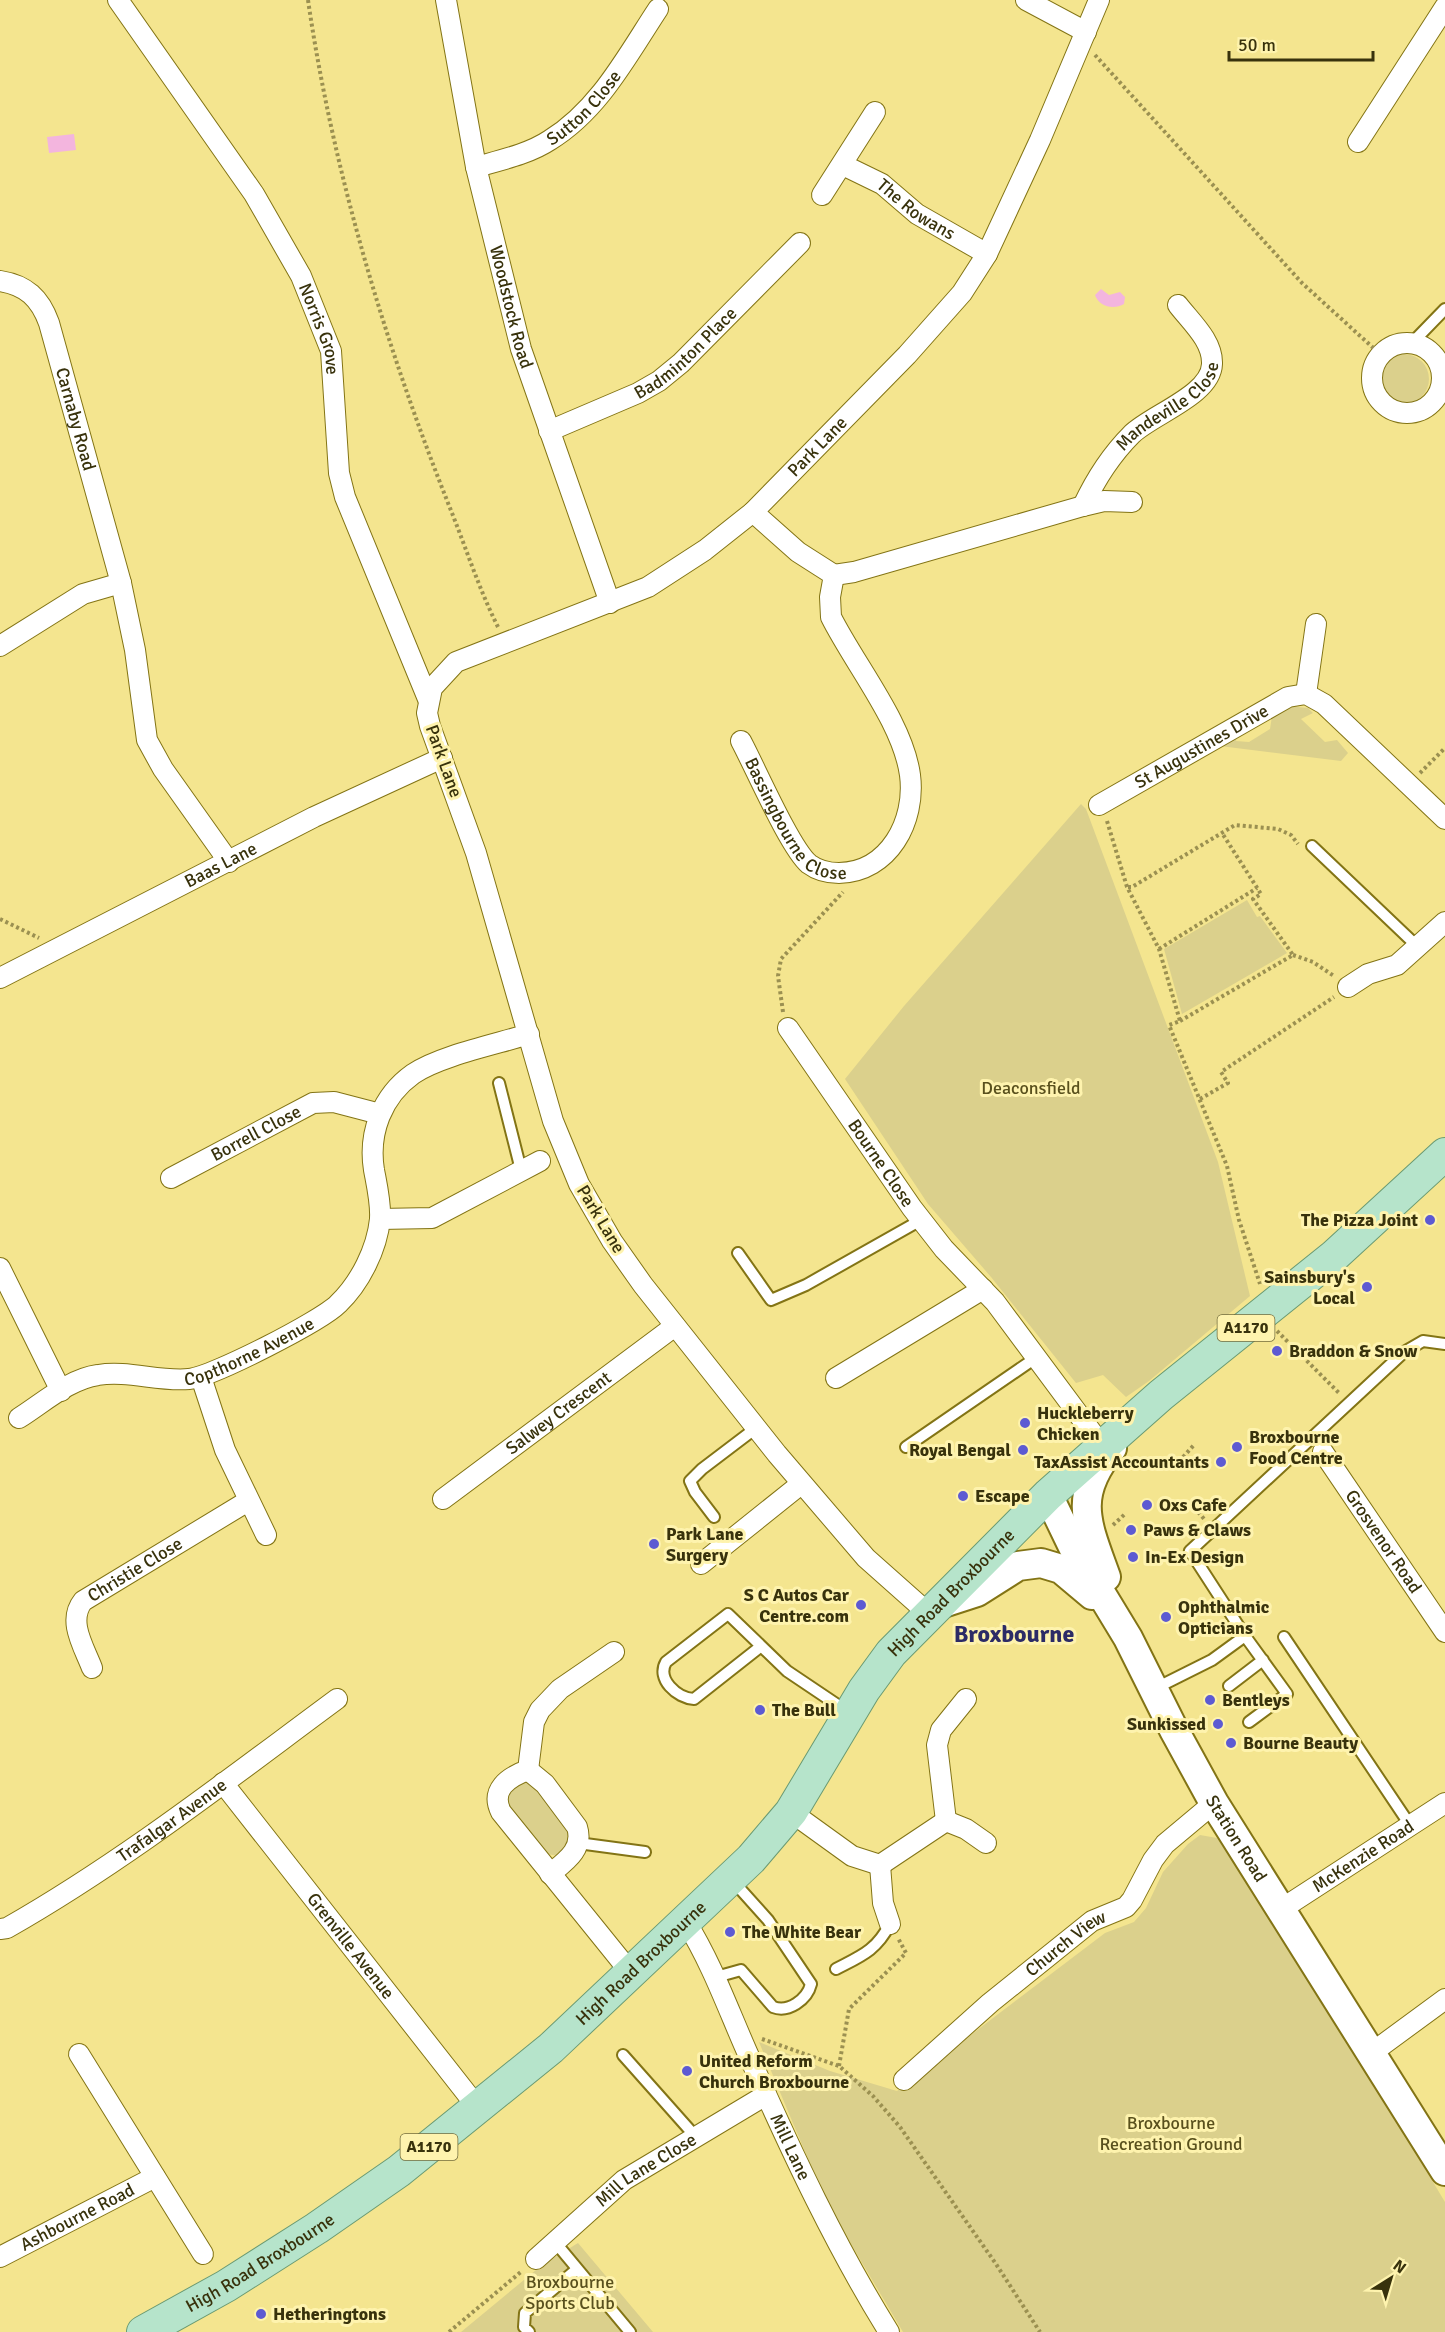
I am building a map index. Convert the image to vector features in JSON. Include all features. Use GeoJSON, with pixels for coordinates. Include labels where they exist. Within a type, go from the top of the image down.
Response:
{"type":"FeatureCollection","features":[{"type":"Feature","properties":{"kind":"main road","name":"A1170"},"geometry":{"type":"LineString","coordinates":[[1048,1495],[1130,1421],[1352,1240],[1445,1154]]}},
{"type":"Feature","properties":{"kind":"main road"},"geometry":{"type":"LineString","coordinates":[[1128,1638],[1086,1519],[1085,1500],[1098,1463],[1130,1421]]}},
{"type":"Feature","properties":{"kind":"main road"},"geometry":{"type":"LineString","coordinates":[[1048,1495],[1085,1500]]}},
{"type":"Feature","properties":{"kind":"main road","name":"High Road Broxbourne"},"geometry":{"type":"LineString","coordinates":[[143,2332],[226,2286],[317,2228],[399,2171],[551,2048],[731,1879],[791,1812],[891,1653],[1048,1495]]}},
{"type":"Feature","properties":{"kind":"main road","name":"Station Road"},"geometry":{"type":"LineString","coordinates":[[1048,1495],[1074,1549],[1128,1638],[1214,1803],[1280,1910],[1373,2052],[1445,2171]]}},
{"type":"Feature","properties":{"kind":"main road"},"geometry":{"type":"LineString","coordinates":[[934,1609],[977,1592],[1018,1566],[1044,1563],[1061,1569],[1084,1587],[1128,1638]]}},
{"type":"Feature","properties":{"kind":"street","name":"Norris Grove"},"geometry":{"type":"LineString","coordinates":[[118,0],[255,194],[301,276],[331,351],[339,473],[345,497],[428,699]]}},
{"type":"Feature","properties":{"kind":"street","name":"Woodstock Road"},"geometry":{"type":"LineString","coordinates":[[446,0],[476,167],[521,349],[610,603]]}},
{"type":"Feature","properties":{"kind":"street"},"geometry":{"type":"LineString","coordinates":[[1026,0],[1084,37]]}},
{"type":"Feature","properties":{"kind":"street","name":"Park Lane"},"geometry":{"type":"LineString","coordinates":[[934,1609],[866,1558],[801,1484],[675,1326],[612,1241],[579,1184],[553,1120],[476,853],[430,726],[428,699],[437,681],[456,662],[648,587],[681,567],[753,512],[926,335],[962,293],[987,254],[1099,0]]}},
{"type":"Feature","properties":{"kind":"street"},"geometry":{"type":"LineString","coordinates":[[1358,142],[1445,8]]}},
{"type":"Feature","properties":{"kind":"street","name":"Sutton Close"},"geometry":{"type":"LineString","coordinates":[[476,167],[548,141],[573,123],[602,93],[658,9]]}},
{"type":"Feature","properties":{"kind":"street"},"geometry":{"type":"LineString","coordinates":[[822,195],[875,112]]}},
{"type":"Feature","properties":{"kind":"street","name":"The Rowans"},"geometry":{"type":"LineString","coordinates":[[843,165],[882,184],[917,214],[987,254]]}},
{"type":"Feature","properties":{"kind":"street","name":"Badminton Place"},"geometry":{"type":"LineString","coordinates":[[549,432],[638,393],[659,381],[688,356],[800,243]]}},
{"type":"Feature","properties":{"kind":"street","name":"Carnaby Road"},"geometry":{"type":"LineString","coordinates":[[0,281],[29,291],[44,310],[122,583],[147,740],[163,769],[229,862]]}},
{"type":"Feature","properties":{"kind":"street","name":"Mandeville Close"},"geometry":{"type":"LineString","coordinates":[[1083,506],[1101,470],[1133,433],[1197,390],[1210,375],[1212,357],[1206,342],[1178,305]]}},
{"type":"Feature","properties":{"kind":"street"},"geometry":{"type":"LineString","coordinates":[[1412,344],[1426,349],[1437,360],[1442,374],[1439,407],[1404,413],[1390,409],[1378,398],[1372,384],[1374,368],[1381,355],[1395,345],[1412,344]]}},
{"type":"Feature","properties":{"kind":"street"},"geometry":{"type":"LineString","coordinates":[[753,512],[798,552],[834,575],[854,572],[1083,506],[1104,501],[1132,502]]}},
{"type":"Feature","properties":{"kind":"street","name":"Bassingbourne Close"},"geometry":{"type":"LineString","coordinates":[[741,741],[795,846],[808,863],[832,873],[856,871],[883,858],[898,836],[908,809],[910,777],[896,732],[831,617],[830,597],[834,575]]}},
{"type":"Feature","properties":{"kind":"street"},"geometry":{"type":"LineString","coordinates":[[0,646],[82,594],[122,583]]}},
{"type":"Feature","properties":{"kind":"street"},"geometry":{"type":"LineString","coordinates":[[1316,624],[1306,694],[1324,704],[1445,819]]}},
{"type":"Feature","properties":{"kind":"street","name":"St Augustines Drive"},"geometry":{"type":"LineString","coordinates":[[1096,806],[1288,697],[1306,694]]}},
{"type":"Feature","properties":{"kind":"street","name":"Baas Lane"},"geometry":{"type":"LineString","coordinates":[[0,978],[314,817],[442,758]]}},
{"type":"Feature","properties":{"kind":"street"},"geometry":{"type":"LineString","coordinates":[[1346,989],[1368,974],[1397,965],[1445,922]]}},
{"type":"Feature","properties":{"kind":"street","name":"Bourne Close"},"geometry":{"type":"LineString","coordinates":[[788,1028],[921,1220],[944,1249],[983,1289],[1037,1357],[1102,1446]]}},
{"type":"Feature","properties":{"kind":"street","name":"Copthorne Avenue"},"geometry":{"type":"LineString","coordinates":[[19,1418],[73,1384],[99,1375],[178,1379],[201,1377],[308,1326],[339,1303],[361,1273],[376,1240],[380,1219],[372,1148],[380,1114],[396,1090],[415,1073],[444,1061],[529,1034]]}},
{"type":"Feature","properties":{"kind":"street","name":"Borrell Close"},"geometry":{"type":"LineString","coordinates":[[171,1178],[313,1103],[334,1102],[380,1114]]}},
{"type":"Feature","properties":{"kind":"street"},"geometry":{"type":"LineString","coordinates":[[380,1219],[432,1218],[540,1161]]}},
{"type":"Feature","properties":{"kind":"street"},"geometry":{"type":"LineString","coordinates":[[0,1268],[61,1391]]}},
{"type":"Feature","properties":{"kind":"street"},"geometry":{"type":"LineString","coordinates":[[836,1378],[983,1289]]}},
{"type":"Feature","properties":{"kind":"street","name":"Salwey Crescent"},"geometry":{"type":"LineString","coordinates":[[443,1499],[675,1326]]}},
{"type":"Feature","properties":{"kind":"street"},"geometry":{"type":"LineString","coordinates":[[201,1377],[213,1420],[266,1535]]}},
{"type":"Feature","properties":{"kind":"street","name":"Grosvenor Road"},"geometry":{"type":"LineString","coordinates":[[1323,1452],[1445,1632]]}},
{"type":"Feature","properties":{"kind":"street"},"geometry":{"type":"LineString","coordinates":[[701,1564],[801,1484]]}},
{"type":"Feature","properties":{"kind":"street","name":"Christie Close"},"geometry":{"type":"LineString","coordinates":[[92,1668],[78,1634],[75,1616],[83,1602],[249,1501]]}},
{"type":"Feature","properties":{"kind":"street"},"geometry":{"type":"LineString","coordinates":[[528,1770],[534,1722],[540,1710],[560,1689],[614,1652]]}},
{"type":"Feature","properties":{"kind":"street","name":"Trafalgar Avenue"},"geometry":{"type":"LineString","coordinates":[[0,1929],[7,1928],[52,1903],[223,1783],[337,1699]]}},
{"type":"Feature","properties":{"kind":"street"},"geometry":{"type":"LineString","coordinates":[[946,1821],[937,1745],[941,1730],[966,1699]]}},
{"type":"Feature","properties":{"kind":"street"},"geometry":{"type":"LineString","coordinates":[[528,1770],[545,1784],[577,1827],[578,1843],[569,1858],[550,1874]]}},
{"type":"Feature","properties":{"kind":"street"},"geometry":{"type":"LineString","coordinates":[[528,1770],[519,1773],[499,1790],[496,1801],[501,1812],[631,1972]]}},
{"type":"Feature","properties":{"kind":"street","name":"Grenville Avenue"},"geometry":{"type":"LineString","coordinates":[[223,1783],[478,2108]]}},
{"type":"Feature","properties":{"kind":"street","name":"Church View"},"geometry":{"type":"LineString","coordinates":[[904,2080],[990,2003],[1092,1921],[1126,1907],[1165,1844],[1214,1803]]}},
{"type":"Feature","properties":{"kind":"street","name":"McKenzie Road"},"geometry":{"type":"LineString","coordinates":[[1280,1910],[1445,1803]]}},
{"type":"Feature","properties":{"kind":"street"},"geometry":{"type":"LineString","coordinates":[[791,1812],[852,1856],[880,1866]]}},
{"type":"Feature","properties":{"kind":"street"},"geometry":{"type":"LineString","coordinates":[[946,1821],[966,1829],[986,1843]]}},
{"type":"Feature","properties":{"kind":"street"},"geometry":{"type":"LineString","coordinates":[[880,1866],[946,1821]]}},
{"type":"Feature","properties":{"kind":"street"},"geometry":{"type":"LineString","coordinates":[[880,1866],[881,1888],[890,1924]]}},
{"type":"Feature","properties":{"kind":"street","name":"Mill Lane"},"geometry":{"type":"LineString","coordinates":[[686,1922],[716,1977],[736,2029],[766,2095],[844,2254],[889,2332]]}},
{"type":"Feature","properties":{"kind":"street"},"geometry":{"type":"LineString","coordinates":[[1373,2052],[1445,1999]]}},
{"type":"Feature","properties":{"kind":"street","name":"Ashbourne Road"},"geometry":{"type":"LineString","coordinates":[[79,2054],[203,2254]]}},
{"type":"Feature","properties":{"kind":"street","name":"Mill Lane Close"},"geometry":{"type":"LineString","coordinates":[[536,2259],[592,2205],[624,2180],[766,2095]]}},
{"type":"Feature","properties":{"kind":"street","name":"Ashbourne Road"},"geometry":{"type":"LineString","coordinates":[[0,2257],[155,2177]]}},
{"type":"Feature","properties":{"kind":"lane"},"geometry":{"type":"LineString","coordinates":[[1412,344],[1445,309]]}},
{"type":"Feature","properties":{"kind":"lane"},"geometry":{"type":"LineString","coordinates":[[1312,846],[1418,946]]}},
{"type":"Feature","properties":{"kind":"lane"},"geometry":{"type":"LineString","coordinates":[[499,1083],[521,1170]]}},
{"type":"Feature","properties":{"kind":"lane"},"geometry":{"type":"LineString","coordinates":[[738,1253],[771,1300],[806,1285],[921,1220]]}},
{"type":"Feature","properties":{"kind":"lane"},"geometry":{"type":"LineString","coordinates":[[1249,1722],[1287,1694],[1245,1636],[1190,1551],[1415,1344],[1423,1341],[1445,1344]]}},
{"type":"Feature","properties":{"kind":"lane"},"geometry":{"type":"LineString","coordinates":[[906,1447],[1037,1357]]}},
{"type":"Feature","properties":{"kind":"lane"},"geometry":{"type":"LineString","coordinates":[[714,1517],[695,1492],[690,1481],[702,1469],[756,1428]]}},
{"type":"Feature","properties":{"kind":"lane"},"geometry":{"type":"LineString","coordinates":[[760,1647],[693,1699],[678,1694],[663,1677],[662,1669],[666,1662],[728,1614],[793,1676],[851,1714]]}},
{"type":"Feature","properties":{"kind":"lane"},"geometry":{"type":"LineString","coordinates":[[1154,1689],[1212,1659],[1245,1636]]}},
{"type":"Feature","properties":{"kind":"lane"},"geometry":{"type":"LineString","coordinates":[[1284,1637],[1410,1825]]}},
{"type":"Feature","properties":{"kind":"lane"},"geometry":{"type":"LineString","coordinates":[[1228,1686],[1263,1660]]}},
{"type":"Feature","properties":{"kind":"lane"},"geometry":{"type":"LineString","coordinates":[[578,1843],[645,1852]]}},
{"type":"Feature","properties":{"kind":"lane"},"geometry":{"type":"LineString","coordinates":[[716,1977],[741,1970],[772,2007],[780,2010],[792,2007],[810,1990],[811,1984],[768,1920],[731,1879]]}},
{"type":"Feature","properties":{"kind":"lane"},"geometry":{"type":"LineString","coordinates":[[836,1970],[873,1950],[882,1940],[890,1924]]}},
{"type":"Feature","properties":{"kind":"lane"},"geometry":{"type":"LineString","coordinates":[[623,2055],[695,2136]]}},
{"type":"Feature","properties":{"kind":"lane"},"geometry":{"type":"LineString","coordinates":[[555,2242],[630,2332]]}},
{"type":"Feature","properties":{"kind":"lane"},"geometry":{"type":"LineString","coordinates":[[529,2332],[524,2327],[525,2313],[577,2270]]}},
{"type":"Feature","properties":{"kind":"path"},"geometry":{"type":"LineString","coordinates":[[308,0],[333,142],[398,366],[422,438],[505,641]]}},
{"type":"Feature","properties":{"kind":"path"},"geometry":{"type":"LineString","coordinates":[[1084,37],[1302,283],[1381,355]]}},
{"type":"Feature","properties":{"kind":"path"},"geometry":{"type":"LineString","coordinates":[[1410,784],[1445,748]]}},
{"type":"Feature","properties":{"kind":"path"},"geometry":{"type":"LineString","coordinates":[[1096,806],[1127,887],[1159,949],[1180,1021]]}},
{"type":"Feature","properties":{"kind":"path"},"geometry":{"type":"LineString","coordinates":[[1127,887],[1132,887],[1235,825],[1278,829],[1291,835],[1304,850],[1312,846]]}},
{"type":"Feature","properties":{"kind":"path"},"geometry":{"type":"LineString","coordinates":[[1200,1099],[1228,1083],[1221,1072],[1346,989],[1334,975],[1312,962],[1293,955],[1253,899],[1261,894],[1222,833]]}},
{"type":"Feature","properties":{"kind":"path"},"geometry":{"type":"LineString","coordinates":[[788,1028],[781,1006],[779,986],[781,959],[841,894],[856,871]]}},
{"type":"Feature","properties":{"kind":"path"},"geometry":{"type":"LineString","coordinates":[[1159,949],[1257,888]]}},
{"type":"Feature","properties":{"kind":"path"},"geometry":{"type":"LineString","coordinates":[[0,919],[62,948]]}},
{"type":"Feature","properties":{"kind":"path"},"geometry":{"type":"LineString","coordinates":[[1293,955],[1180,1021],[1169,1025],[1227,1166],[1239,1220],[1267,1310],[1349,1403]]}},
{"type":"Feature","properties":{"kind":"path"},"geometry":{"type":"LineString","coordinates":[[1183,1457],[1194,1445]]}},
{"type":"Feature","properties":{"kind":"path"},"geometry":{"type":"LineString","coordinates":[[839,2066],[849,2009],[906,1953],[890,1924]]}},
{"type":"Feature","properties":{"kind":"path"},"geometry":{"type":"LineString","coordinates":[[736,2029],[839,2066],[873,2096],[900,2127],[996,2264],[1040,2332]]}},
{"type":"Feature","properties":{"kind":"path"},"geometry":{"type":"LineString","coordinates":[[449,2332],[536,2259]]}},
{"type":"Feature","properties":{"kind":"green space"},"geometry":{"type":"Polygon","coordinates":[[[1399,354],[1409,354],[1422,361],[1429,374],[1429,384],[1422,397],[1409,404],[1399,404],[1390,400],[1383,393],[1379,384],[1379,374],[1383,365],[1390,358],[1399,354]]]}},
{"type":"Feature","properties":{"kind":"green space"},"geometry":{"type":"Polygon","coordinates":[[[1288,706],[1308,708],[1313,713],[1301,719],[1325,742],[1337,740],[1348,753],[1341,761],[1220,746],[1237,735],[1236,741],[1249,742],[1270,729],[1272,716],[1288,706]]]}},
{"type":"Feature","properties":{"kind":"green space","name":"Deaconsfield"},"geometry":{"type":"Polygon","coordinates":[[[1081,804],[1086,809],[1218,1162],[1250,1296],[1149,1381],[1126,1397],[1103,1375],[1076,1383],[991,1277],[928,1204],[845,1079],[904,1006],[1081,804]]]}},
{"type":"Feature","properties":{"kind":"green space"},"geometry":{"type":"Polygon","coordinates":[[[1247,900],[1257,917],[1260,916],[1287,953],[1182,1014],[1164,949],[1247,900]]]}},
{"type":"Feature","properties":{"kind":"green space"},"geometry":{"type":"Polygon","coordinates":[[[526,1781],[532,1783],[569,1828],[572,1841],[560,1856],[546,1854],[507,1803],[508,1790],[526,1781]]]}},
{"type":"Feature","properties":{"kind":"green space","name":"Broxbourne Recreation Ground"},"geometry":{"type":"Polygon","coordinates":[[[1200,1835],[1217,1838],[1269,1909],[1445,2202],[1445,2332],[903,2332],[826,2202],[759,2042],[830,2071],[897,2091],[1105,1933],[1134,1922],[1146,1908],[1163,1872],[1188,1844],[1200,1835]]]}},
{"type":"Feature","properties":{"kind":"green space","name":"Broxbourne Sports Club"},"geometry":{"type":"Polygon","coordinates":[[[578,2243],[653,2332],[461,2332],[542,2265],[578,2243]]]}},
{"type":"Feature","properties":{"kind":"shaded area"},"geometry":{"type":"Polygon","coordinates":[[[74,134],[76,150],[49,153],[47,137],[74,134]]]}},
{"type":"Feature","properties":{"kind":"shaded area"},"geometry":{"type":"Polygon","coordinates":[[[1101,289],[1109,295],[1120,292],[1125,297],[1124,304],[1116,307],[1103,305],[1095,295],[1101,289]]]}},
{"type":"Feature","properties":{"kind":"place","name":"The Pizza Joint"},"geometry":{"type":"Point","coordinates":[1430,1220]}},
{"type":"Feature","properties":{"kind":"place","name":"Sainsbury's Local"},"geometry":{"type":"Point","coordinates":[1367,1287]}},
{"type":"Feature","properties":{"kind":"place","name":"Braddon & Snow"},"geometry":{"type":"Point","coordinates":[1277,1351]}},
{"type":"Feature","properties":{"kind":"place","name":"Huckleberry Chicken"},"geometry":{"type":"Point","coordinates":[1025,1423]}},
{"type":"Feature","properties":{"kind":"place","name":"Broxbourne Food Centre"},"geometry":{"type":"Point","coordinates":[1237,1447]}},
{"type":"Feature","properties":{"kind":"place","name":"Royal Bengal"},"geometry":{"type":"Point","coordinates":[1023,1450]}},
{"type":"Feature","properties":{"kind":"place","name":"TaxAssist Accountants"},"geometry":{"type":"Point","coordinates":[1221,1462]}},
{"type":"Feature","properties":{"kind":"place","name":"Escape"},"geometry":{"type":"Point","coordinates":[963,1496]}},
{"type":"Feature","properties":{"kind":"place","name":"Oxs Cafe"},"geometry":{"type":"Point","coordinates":[1147,1505]}},
{"type":"Feature","properties":{"kind":"place","name":"Paws & Claws"},"geometry":{"type":"Point","coordinates":[1131,1530]}},
{"type":"Feature","properties":{"kind":"place","name":"Park Lane Surgery"},"geometry":{"type":"Point","coordinates":[654,1544]}},
{"type":"Feature","properties":{"kind":"place","name":"In-Ex Design"},"geometry":{"type":"Point","coordinates":[1133,1557]}},
{"type":"Feature","properties":{"kind":"place","name":"S C Autos Car Centre.com"},"geometry":{"type":"Point","coordinates":[861,1605]}},
{"type":"Feature","properties":{"kind":"place","name":"Ophthalmic Opticians"},"geometry":{"type":"Point","coordinates":[1166,1617]}},
{"type":"Feature","properties":{"kind":"place","name":"Bentleys"},"geometry":{"type":"Point","coordinates":[1210,1700]}},
{"type":"Feature","properties":{"kind":"place","name":"The Bull"},"geometry":{"type":"Point","coordinates":[760,1710]}},
{"type":"Feature","properties":{"kind":"place","name":"Sunkissed"},"geometry":{"type":"Point","coordinates":[1218,1724]}},
{"type":"Feature","properties":{"kind":"place","name":"Bourne Beauty"},"geometry":{"type":"Point","coordinates":[1231,1743]}},
{"type":"Feature","properties":{"kind":"place","name":"The White Bear"},"geometry":{"type":"Point","coordinates":[730,1932]}},
{"type":"Feature","properties":{"kind":"place","name":"United Reform Church Broxbourne"},"geometry":{"type":"Point","coordinates":[687,2071]}},
{"type":"Feature","properties":{"kind":"place","name":"Hetheringtons"},"geometry":{"type":"Point","coordinates":[261,2314]}},
{"type":"Feature","properties":{"kind":"district","name":"Broxbourne"},"geometry":{"type":"Point","coordinates":[1014,1634]}}]}
